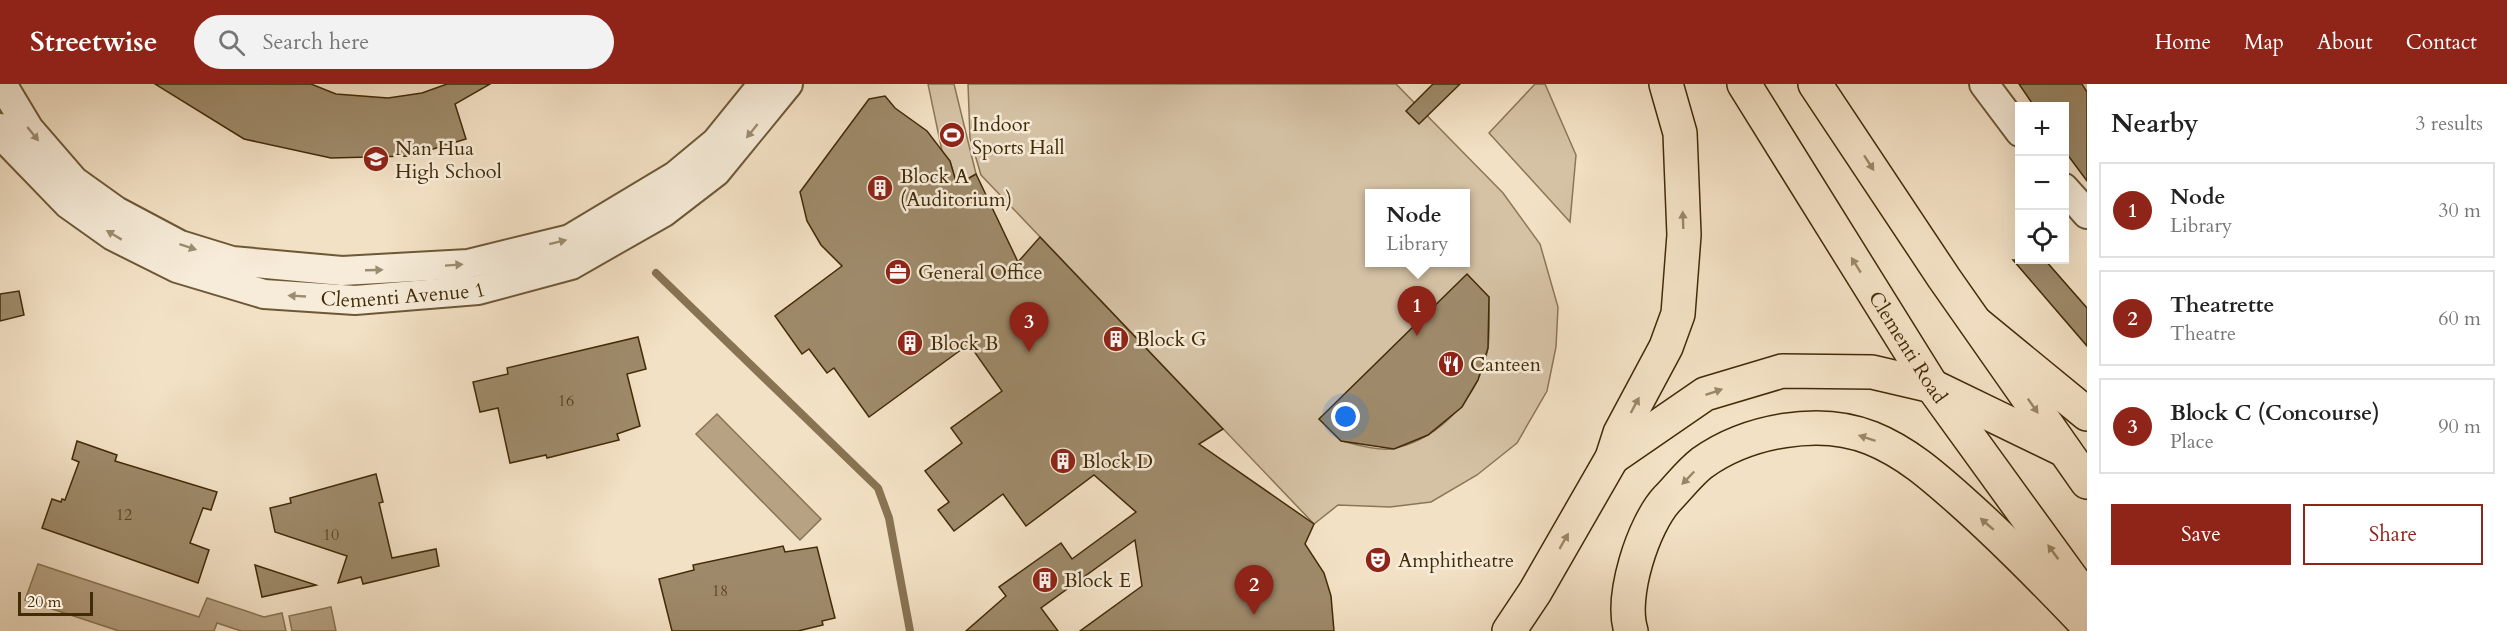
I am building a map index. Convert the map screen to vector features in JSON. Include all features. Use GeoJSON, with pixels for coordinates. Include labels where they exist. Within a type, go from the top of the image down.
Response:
{"type":"FeatureCollection","features":[{"type":"Feature","properties":{"kind":"main road"},"geometry":{"type":"LineString","coordinates":[[1509,631],[1535,592],[1612,458],[1620,433],[1666,347],[1678,315],[1684,235],[1680,133],[1666,84]]}},
{"type":"Feature","properties":{"kind":"main road","name":"Clementi Road"},"geometry":{"type":"LineString","coordinates":[[1744,84],[1932,386],[2087,600]]}},
{"type":"Feature","properties":{"kind":"main road"},"geometry":{"type":"LineString","coordinates":[[1815,84],[1976,323],[2087,482]]}},
{"type":"Feature","properties":{"kind":"main road"},"geometry":{"type":"LineString","coordinates":[[1976,323],[2087,414]]}},
{"type":"Feature","properties":{"kind":"main road"},"geometry":{"type":"LineString","coordinates":[[1612,458],[1705,394],[1782,371],[1872,372],[1932,386],[2064,450]]}},
{"type":"Feature","properties":{"kind":"main road"},"geometry":{"type":"LineString","coordinates":[[1631,631],[1627,620],[1635,559],[1658,509],[1702,464],[1752,437],[1813,426],[1870,438],[1919,464],[2008,542],[2087,625]]}},
{"type":"Feature","properties":{"kind":"street","name":"Clementi Avenue 1"},"geometry":{"type":"LineString","coordinates":[[2,84],[29,129],[74,181],[116,211],[180,245],[232,261],[342,271],[406,282],[478,290],[571,265],[664,212],[716,172],[788,84]]}},
{"type":"Feature","properties":{"kind":"street","name":"Clementi Avenue 1"},"geometry":{"type":"LineString","coordinates":[[0,128],[10,144],[68,204],[113,236],[177,268],[264,294],[355,300],[468,264],[570,239],[675,176],[716,142],[763,84]]}},
{"type":"Feature","properties":{"kind":"street"},"geometry":{"type":"LineString","coordinates":[[1984,84],[2015,127]]}},
{"type":"Feature","properties":{"kind":"street"},"geometry":{"type":"LineString","coordinates":[[2069,194],[2087,214]]}},
{"type":"Feature","properties":{"kind":"shaded area","name":"Indoor Sports Hall"},"geometry":{"type":"Polygon","coordinates":[[[928,84],[954,84],[976,174],[957,185],[950,161],[942,151],[928,84]]]}},
{"type":"Feature","properties":{"kind":"shaded area"},"geometry":{"type":"Polygon","coordinates":[[[968,84],[1396,84],[1503,193],[1540,244],[1558,307],[1556,347],[1547,391],[1517,443],[1477,475],[1431,502],[1390,507],[1338,505],[1314,524],[981,175],[970,138],[968,84]],[[1481,289],[1342,441],[1376,449],[1396,448],[1429,434],[1443,424],[1468,397],[1484,365],[1488,348],[1489,297],[1481,289]]]}},
{"type":"Feature","properties":{"kind":"shaded area"},"geometry":{"type":"Polygon","coordinates":[[[1535,84],[1545,84],[1576,155],[1570,222],[1489,133],[1535,84]]]}},
{"type":"Feature","properties":{"kind":"shaded area"},"geometry":{"type":"Polygon","coordinates":[[[717,414],[821,519],[800,540],[696,434],[717,414]]]}},
{"type":"Feature","properties":{"kind":"shaded area"},"geometry":{"type":"Polygon","coordinates":[[[38,564],[199,617],[207,598],[264,617],[282,613],[286,631],[241,631],[217,623],[214,631],[119,631],[25,600],[38,564]]]}},
{"type":"Feature","properties":{"kind":"shaded area"},"geometry":{"type":"Polygon","coordinates":[[[331,607],[336,631],[292,631],[289,616],[331,607]]]}},
{"type":"Feature","properties":{"kind":"building"},"geometry":{"type":"Polygon","coordinates":[[[155,84],[311,84],[336,94],[388,98],[422,93],[447,84],[490,84],[455,104],[466,139],[410,156],[331,158],[244,139],[155,84]]]}},
{"type":"Feature","properties":{"kind":"building"},"geometry":{"type":"Polygon","coordinates":[[[1433,84],[1460,84],[1419,124],[1406,111],[1433,84]]]}},
{"type":"Feature","properties":{"kind":"building"},"geometry":{"type":"Polygon","coordinates":[[[2019,84],[2082,84],[2087,92],[2087,181],[2069,157],[2069,102],[2031,102],[2019,84]]]}},
{"type":"Feature","properties":{"kind":"building"},"geometry":{"type":"Polygon","coordinates":[[[885,96],[895,108],[927,131],[950,161],[957,185],[976,174],[1018,262],[1040,237],[1223,429],[1199,444],[1314,524],[1305,544],[1324,573],[1331,596],[1334,631],[1080,631],[1142,586],[1135,540],[1041,608],[1058,631],[966,631],[1006,596],[999,587],[1061,543],[1072,559],[1136,512],[1094,475],[1026,526],[1003,494],[954,531],[938,510],[949,502],[925,471],[962,443],[951,428],[1002,391],[969,344],[869,417],[834,368],[827,373],[809,349],[802,354],[775,316],[842,266],[821,245],[807,221],[800,192],[869,99],[885,96]]]}},
{"type":"Feature","properties":{"kind":"building"},"geometry":{"type":"Polygon","coordinates":[[[2016,264],[2048,264],[2087,308],[2087,346],[2016,264]]]}},
{"type":"Feature","properties":{"kind":"building"},"geometry":{"type":"Polygon","coordinates":[[[1467,274],[1489,297],[1488,348],[1478,380],[1462,407],[1428,435],[1394,449],[1341,441],[1319,419],[1467,274]]]}},
{"type":"Feature","properties":{"kind":"building"},"geometry":{"type":"Polygon","coordinates":[[[19,291],[24,315],[0,321],[0,294],[19,291]]]}},
{"type":"Feature","properties":{"kind":"building"},"geometry":{"type":"Polygon","coordinates":[[[638,337],[646,369],[627,374],[640,426],[617,434],[619,440],[547,458],[546,455],[510,463],[498,408],[480,412],[473,382],[508,374],[507,368],[638,337]]]}},
{"type":"Feature","properties":{"kind":"building"},"geometry":{"type":"Polygon","coordinates":[[[77,441],[117,455],[115,461],[217,492],[211,510],[203,508],[190,543],[209,550],[198,583],[42,528],[52,499],[61,502],[62,499],[65,500],[79,462],[72,459],[77,441]]]}},
{"type":"Feature","properties":{"kind":"building"},"geometry":{"type":"Polygon","coordinates":[[[376,474],[383,502],[379,503],[392,558],[436,549],[439,566],[363,584],[361,577],[338,583],[347,556],[275,532],[270,508],[291,503],[290,498],[376,474]]]}},
{"type":"Feature","properties":{"kind":"building"},"geometry":{"type":"Polygon","coordinates":[[[783,546],[785,552],[817,547],[835,618],[822,621],[823,625],[798,631],[672,631],[659,579],[694,570],[693,565],[783,546]]]}},
{"type":"Feature","properties":{"kind":"building"},"geometry":{"type":"Polygon","coordinates":[[[255,565],[316,585],[262,597],[255,565]]]}},
{"type":"Feature","properties":{"kind":"waterway"},"geometry":{"type":"LineString","coordinates":[[656,273],[878,488],[889,518],[910,631]]}},
{"type":"Feature","properties":{"kind":"place","name":"Indoor Sports Hall"},"geometry":{"type":"Point","coordinates":[952,135]}},
{"type":"Feature","properties":{"kind":"place","name":"Nan Hua High School"},"geometry":{"type":"Point","coordinates":[376,159]}},
{"type":"Feature","properties":{"kind":"place","name":"Block A (Auditorium)"},"geometry":{"type":"Point","coordinates":[880,188]}},
{"type":"Feature","properties":{"kind":"place","name":"General Office"},"geometry":{"type":"Point","coordinates":[898,272]}},
{"type":"Feature","properties":{"kind":"place","name":"Node"},"geometry":{"type":"Point","coordinates":[1417,336]}},
{"type":"Feature","properties":{"kind":"place","name":"Block G"},"geometry":{"type":"Point","coordinates":[1116,339]}},
{"type":"Feature","properties":{"kind":"place","name":"Block B"},"geometry":{"type":"Point","coordinates":[910,343]}},
{"type":"Feature","properties":{"kind":"place","name":"Block C (Concourse)"},"geometry":{"type":"Point","coordinates":[1029,352]}},
{"type":"Feature","properties":{"kind":"place","name":"Canteen"},"geometry":{"type":"Point","coordinates":[1451,364]}},
{"type":"Feature","properties":{"kind":"place","name":"Block D"},"geometry":{"type":"Point","coordinates":[1063,461]}},
{"type":"Feature","properties":{"kind":"place","name":"Amphitheatre"},"geometry":{"type":"Point","coordinates":[1378,560]}},
{"type":"Feature","properties":{"kind":"place","name":"Block E"},"geometry":{"type":"Point","coordinates":[1045,580]}},
{"type":"Feature","properties":{"kind":"place","name":"Theatrette"},"geometry":{"type":"Point","coordinates":[1254,615]}}]}
